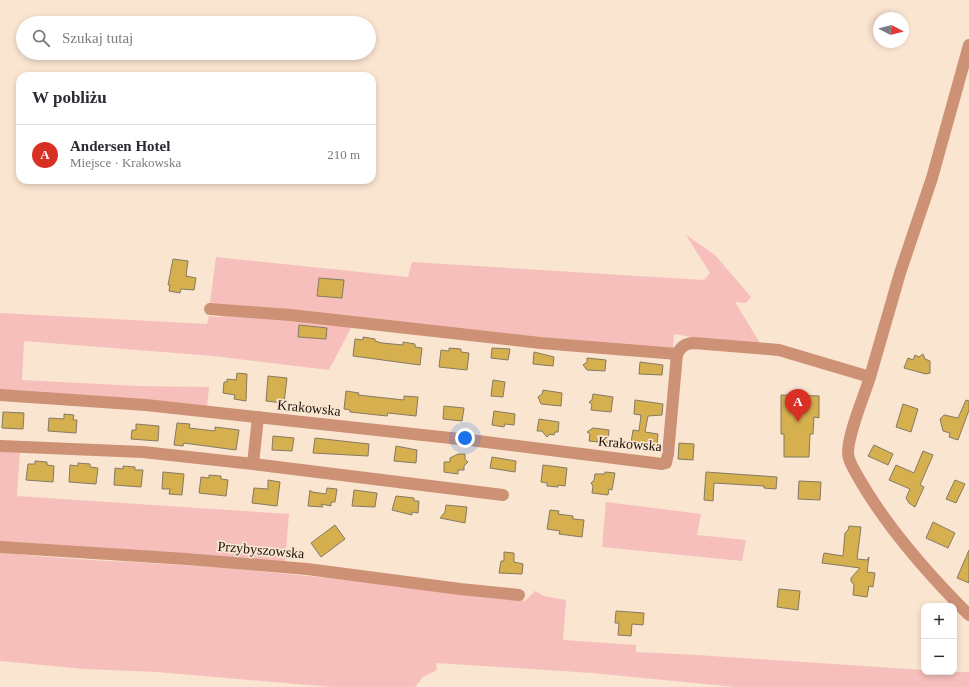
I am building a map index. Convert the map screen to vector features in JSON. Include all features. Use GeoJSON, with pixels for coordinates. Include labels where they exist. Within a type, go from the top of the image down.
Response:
{"type":"FeatureCollection","features":[{"type":"Feature","properties":{"kind":"street"},"geometry":{"type":"LineString","coordinates":[[969,44],[932,178],[900,273],[870,377],[850,439],[848,454],[851,463],[877,508],[938,584],[969,615]]}},
{"type":"Feature","properties":{"kind":"street"},"geometry":{"type":"LineString","coordinates":[[210,309],[290,315],[534,342],[677,354],[681,348],[688,343],[771,349],[870,377]]}},
{"type":"Feature","properties":{"kind":"street","name":"Krakowska"},"geometry":{"type":"LineString","coordinates":[[0,395],[146,405],[470,440],[662,464],[666,463],[668,454],[677,354]]}},
{"type":"Feature","properties":{"kind":"street"},"geometry":{"type":"LineString","coordinates":[[253,464],[258,417]]}},
{"type":"Feature","properties":{"kind":"street"},"geometry":{"type":"LineString","coordinates":[[0,446],[144,452],[503,495]]}},
{"type":"Feature","properties":{"kind":"street","name":"Przybyszowska"},"geometry":{"type":"LineString","coordinates":[[0,547],[187,559],[307,569],[460,589],[519,595]]}},
{"type":"Feature","properties":{"kind":"shaded area"},"geometry":{"type":"Polygon","coordinates":[[[686,235],[715,255],[751,297],[746,303],[735,302],[760,343],[719,342],[674,334],[673,348],[602,343],[210,303],[216,257],[408,277],[412,262],[704,280],[710,273],[686,235]]]}},
{"type":"Feature","properties":{"kind":"shaded area"},"geometry":{"type":"Polygon","coordinates":[[[0,313],[207,324],[209,316],[225,316],[353,324],[329,370],[213,356],[24,341],[22,380],[138,386],[209,387],[207,407],[0,392],[0,313]]]}},
{"type":"Feature","properties":{"kind":"shaded area"},"geometry":{"type":"Polygon","coordinates":[[[0,450],[20,451],[17,496],[289,514],[285,564],[202,554],[0,543],[0,450]]]}},
{"type":"Feature","properties":{"kind":"shaded area"},"geometry":{"type":"Polygon","coordinates":[[[606,502],[701,514],[697,535],[746,540],[742,561],[602,547],[606,502]]]}},
{"type":"Feature","properties":{"kind":"shaded area"},"geometry":{"type":"Polygon","coordinates":[[[0,552],[52,557],[248,570],[525,601],[535,591],[544,596],[566,600],[563,640],[636,645],[636,652],[921,670],[921,675],[957,675],[957,672],[969,672],[969,687],[736,687],[592,673],[436,663],[437,670],[423,677],[415,687],[332,687],[157,672],[84,669],[0,661],[0,552]]]}},
{"type":"Feature","properties":{"kind":"building"},"geometry":{"type":"Polygon","coordinates":[[[173,259],[188,261],[186,276],[196,278],[194,290],[181,289],[180,293],[169,291],[170,285],[168,285],[173,259]]]}},
{"type":"Feature","properties":{"kind":"building"},"geometry":{"type":"Polygon","coordinates":[[[319,278],[344,280],[342,298],[317,296],[319,278]]]}},
{"type":"Feature","properties":{"kind":"building"},"geometry":{"type":"Polygon","coordinates":[[[299,325],[327,328],[326,339],[298,337],[299,325]]]}},
{"type":"Feature","properties":{"kind":"building"},"geometry":{"type":"Polygon","coordinates":[[[363,337],[375,339],[375,341],[382,343],[403,345],[403,342],[415,344],[415,347],[422,348],[420,365],[353,356],[355,339],[363,340],[363,337]]]}},
{"type":"Feature","properties":{"kind":"building"},"geometry":{"type":"Polygon","coordinates":[[[449,348],[461,349],[461,352],[469,353],[467,370],[439,367],[441,350],[449,351],[449,348]]]}},
{"type":"Feature","properties":{"kind":"building"},"geometry":{"type":"Polygon","coordinates":[[[492,348],[510,349],[508,360],[491,358],[492,348]]]}},
{"type":"Feature","properties":{"kind":"building"},"geometry":{"type":"Polygon","coordinates":[[[534,352],[554,357],[553,366],[533,364],[534,352]]]}},
{"type":"Feature","properties":{"kind":"building"},"geometry":{"type":"Polygon","coordinates":[[[923,354],[925,359],[930,361],[930,373],[926,374],[904,368],[908,358],[913,360],[915,355],[919,357],[923,354]]]}},
{"type":"Feature","properties":{"kind":"building"},"geometry":{"type":"Polygon","coordinates":[[[587,358],[606,360],[605,371],[587,370],[583,365],[587,362],[587,358]]]}},
{"type":"Feature","properties":{"kind":"building"},"geometry":{"type":"Polygon","coordinates":[[[640,362],[663,365],[662,375],[639,374],[640,362]]]}},
{"type":"Feature","properties":{"kind":"building"},"geometry":{"type":"Polygon","coordinates":[[[237,373],[247,374],[246,401],[234,399],[235,395],[223,393],[224,382],[227,382],[227,379],[236,380],[237,373]]]}},
{"type":"Feature","properties":{"kind":"building"},"geometry":{"type":"Polygon","coordinates":[[[268,376],[287,378],[284,403],[266,401],[268,376]]]}},
{"type":"Feature","properties":{"kind":"building"},"geometry":{"type":"Polygon","coordinates":[[[493,380],[505,382],[503,397],[491,396],[493,380]]]}},
{"type":"Feature","properties":{"kind":"building"},"geometry":{"type":"Polygon","coordinates":[[[543,390],[562,393],[561,406],[541,404],[538,397],[542,394],[543,390]]]}},
{"type":"Feature","properties":{"kind":"building"},"geometry":{"type":"Polygon","coordinates":[[[346,391],[359,393],[358,395],[404,400],[404,396],[418,397],[416,416],[388,413],[387,416],[350,412],[350,410],[344,409],[346,391]]]}},
{"type":"Feature","properties":{"kind":"building"},"geometry":{"type":"Polygon","coordinates":[[[593,394],[613,397],[611,412],[591,410],[592,405],[589,402],[592,400],[593,394]]]}},
{"type":"Feature","properties":{"kind":"building"},"geometry":{"type":"Polygon","coordinates":[[[781,395],[819,396],[819,418],[814,417],[813,434],[810,434],[809,457],[784,457],[784,434],[781,434],[781,395]]]}},
{"type":"Feature","properties":{"kind":"building"},"geometry":{"type":"Polygon","coordinates":[[[635,400],[663,404],[662,415],[648,416],[645,432],[658,434],[657,445],[631,443],[633,430],[639,431],[641,415],[634,414],[635,400]]]}},
{"type":"Feature","properties":{"kind":"building"},"geometry":{"type":"Polygon","coordinates":[[[966,400],[969,401],[969,410],[958,440],[949,437],[950,433],[943,431],[940,419],[944,415],[958,418],[966,400]]]}},
{"type":"Feature","properties":{"kind":"building"},"geometry":{"type":"Polygon","coordinates":[[[903,404],[918,409],[911,432],[896,427],[903,404]]]}},
{"type":"Feature","properties":{"kind":"building"},"geometry":{"type":"Polygon","coordinates":[[[444,406],[464,408],[462,421],[443,419],[444,406]]]}},
{"type":"Feature","properties":{"kind":"building"},"geometry":{"type":"Polygon","coordinates":[[[494,411],[515,414],[514,425],[505,424],[504,427],[492,425],[494,411]]]}},
{"type":"Feature","properties":{"kind":"building"},"geometry":{"type":"Polygon","coordinates":[[[3,412],[24,413],[23,429],[2,428],[3,412]]]}},
{"type":"Feature","properties":{"kind":"building"},"geometry":{"type":"Polygon","coordinates":[[[64,414],[74,415],[73,420],[77,420],[76,433],[48,431],[49,418],[64,419],[64,414]]]}},
{"type":"Feature","properties":{"kind":"building"},"geometry":{"type":"Polygon","coordinates":[[[539,419],[559,422],[558,432],[555,432],[554,435],[550,434],[547,437],[542,431],[537,431],[539,419]]]}},
{"type":"Feature","properties":{"kind":"building"},"geometry":{"type":"Polygon","coordinates":[[[177,423],[190,424],[189,428],[215,431],[215,427],[239,430],[236,450],[184,443],[183,446],[174,445],[177,423]]]}},
{"type":"Feature","properties":{"kind":"building"},"geometry":{"type":"Polygon","coordinates":[[[136,424],[159,426],[158,441],[131,439],[132,430],[136,430],[136,424]]]}},
{"type":"Feature","properties":{"kind":"building"},"geometry":{"type":"Polygon","coordinates":[[[593,428],[609,430],[608,443],[589,441],[590,434],[587,432],[593,428]]]}},
{"type":"Feature","properties":{"kind":"building"},"geometry":{"type":"Polygon","coordinates":[[[273,436],[294,438],[292,451],[272,450],[273,436]]]}},
{"type":"Feature","properties":{"kind":"building"},"geometry":{"type":"Polygon","coordinates":[[[315,438],[369,444],[368,456],[313,453],[315,438]]]}},
{"type":"Feature","properties":{"kind":"building"},"geometry":{"type":"Polygon","coordinates":[[[679,443],[694,444],[693,460],[678,459],[679,443]]]}},
{"type":"Feature","properties":{"kind":"building"},"geometry":{"type":"Polygon","coordinates":[[[874,445],[893,454],[888,465],[868,456],[874,445]]]}},
{"type":"Feature","properties":{"kind":"building"},"geometry":{"type":"Polygon","coordinates":[[[396,446],[417,450],[416,463],[394,461],[396,446]]]}},
{"type":"Feature","properties":{"kind":"building"},"geometry":{"type":"Polygon","coordinates":[[[923,451],[933,455],[920,485],[924,487],[915,507],[909,503],[906,498],[910,489],[889,480],[896,465],[914,473],[923,451]]]}},
{"type":"Feature","properties":{"kind":"building"},"geometry":{"type":"Polygon","coordinates":[[[458,454],[465,454],[465,459],[468,462],[464,466],[464,470],[458,470],[458,474],[444,472],[444,462],[450,462],[450,458],[458,454]]]}},
{"type":"Feature","properties":{"kind":"building"},"geometry":{"type":"Polygon","coordinates":[[[492,457],[516,461],[515,472],[490,468],[492,457]]]}},
{"type":"Feature","properties":{"kind":"building"},"geometry":{"type":"Polygon","coordinates":[[[35,461],[47,462],[47,465],[54,466],[53,482],[26,480],[28,464],[35,464],[35,461]]]}},
{"type":"Feature","properties":{"kind":"building"},"geometry":{"type":"Polygon","coordinates":[[[78,463],[90,464],[90,467],[98,468],[96,484],[69,482],[70,465],[78,466],[78,463]]]}},
{"type":"Feature","properties":{"kind":"building"},"geometry":{"type":"Polygon","coordinates":[[[543,465],[567,468],[565,486],[547,486],[547,483],[541,482],[543,465]]]}},
{"type":"Feature","properties":{"kind":"building"},"geometry":{"type":"Polygon","coordinates":[[[123,466],[135,467],[135,470],[143,470],[141,487],[114,485],[115,468],[123,469],[123,466]]]}},
{"type":"Feature","properties":{"kind":"building"},"geometry":{"type":"Polygon","coordinates":[[[163,472],[184,474],[182,495],[169,494],[170,489],[162,489],[163,472]]]}},
{"type":"Feature","properties":{"kind":"building"},"geometry":{"type":"Polygon","coordinates":[[[605,472],[615,473],[612,490],[609,489],[608,495],[592,493],[593,486],[591,483],[594,480],[595,474],[605,474],[605,472]]]}},
{"type":"Feature","properties":{"kind":"building"},"geometry":{"type":"Polygon","coordinates":[[[706,472],[777,477],[776,489],[764,488],[764,486],[714,483],[713,501],[704,500],[706,472]]]}},
{"type":"Feature","properties":{"kind":"building"},"geometry":{"type":"Polygon","coordinates":[[[209,475],[221,476],[221,479],[228,480],[226,496],[199,493],[201,477],[209,478],[209,475]]]}},
{"type":"Feature","properties":{"kind":"building"},"geometry":{"type":"Polygon","coordinates":[[[268,480],[280,482],[277,506],[252,503],[254,488],[268,489],[268,480]]]}},
{"type":"Feature","properties":{"kind":"building"},"geometry":{"type":"Polygon","coordinates":[[[955,480],[965,484],[956,503],[946,499],[955,480]]]}},
{"type":"Feature","properties":{"kind":"building"},"geometry":{"type":"Polygon","coordinates":[[[799,481],[821,482],[820,500],[798,499],[799,481]]]}},
{"type":"Feature","properties":{"kind":"building"},"geometry":{"type":"Polygon","coordinates":[[[327,488],[337,489],[335,502],[331,502],[331,506],[321,504],[323,507],[308,506],[310,490],[312,492],[326,494],[327,488]]]}},
{"type":"Feature","properties":{"kind":"building"},"geometry":{"type":"Polygon","coordinates":[[[354,490],[377,493],[375,507],[352,506],[354,490]]]}},
{"type":"Feature","properties":{"kind":"building"},"geometry":{"type":"Polygon","coordinates":[[[396,496],[414,498],[414,501],[419,501],[418,513],[412,512],[412,515],[392,510],[396,496]]]}},
{"type":"Feature","properties":{"kind":"building"},"geometry":{"type":"Polygon","coordinates":[[[446,505],[467,507],[465,523],[440,518],[445,512],[446,505]]]}},
{"type":"Feature","properties":{"kind":"building"},"geometry":{"type":"Polygon","coordinates":[[[550,510],[559,511],[558,514],[573,516],[573,519],[584,520],[582,537],[559,534],[560,531],[547,529],[550,510]]]}},
{"type":"Feature","properties":{"kind":"building"},"geometry":{"type":"Polygon","coordinates":[[[933,522],[955,533],[948,548],[926,538],[933,522]]]}},
{"type":"Feature","properties":{"kind":"building"},"geometry":{"type":"Polygon","coordinates":[[[335,525],[345,539],[321,557],[311,543],[335,525]]]}},
{"type":"Feature","properties":{"kind":"building"},"geometry":{"type":"Polygon","coordinates":[[[849,526],[861,527],[857,559],[867,560],[869,557],[867,572],[875,573],[873,587],[869,586],[867,597],[853,595],[854,585],[851,578],[860,568],[822,563],[824,553],[843,556],[845,533],[849,526]]]}},
{"type":"Feature","properties":{"kind":"building"},"geometry":{"type":"Polygon","coordinates":[[[969,550],[969,583],[957,578],[969,550]]]}},
{"type":"Feature","properties":{"kind":"building"},"geometry":{"type":"Polygon","coordinates":[[[504,552],[514,553],[514,562],[523,564],[522,574],[499,573],[501,561],[504,561],[504,552]]]}},
{"type":"Feature","properties":{"kind":"building"},"geometry":{"type":"Polygon","coordinates":[[[779,589],[800,591],[798,610],[777,607],[779,589]]]}},
{"type":"Feature","properties":{"kind":"building"},"geometry":{"type":"Polygon","coordinates":[[[616,611],[644,613],[643,625],[632,624],[631,636],[618,635],[619,623],[615,623],[616,611]]]}},
{"type":"Feature","properties":{"kind":"place","name":"Andersen Hotel"},"geometry":{"type":"Point","coordinates":[798,422]}}]}
